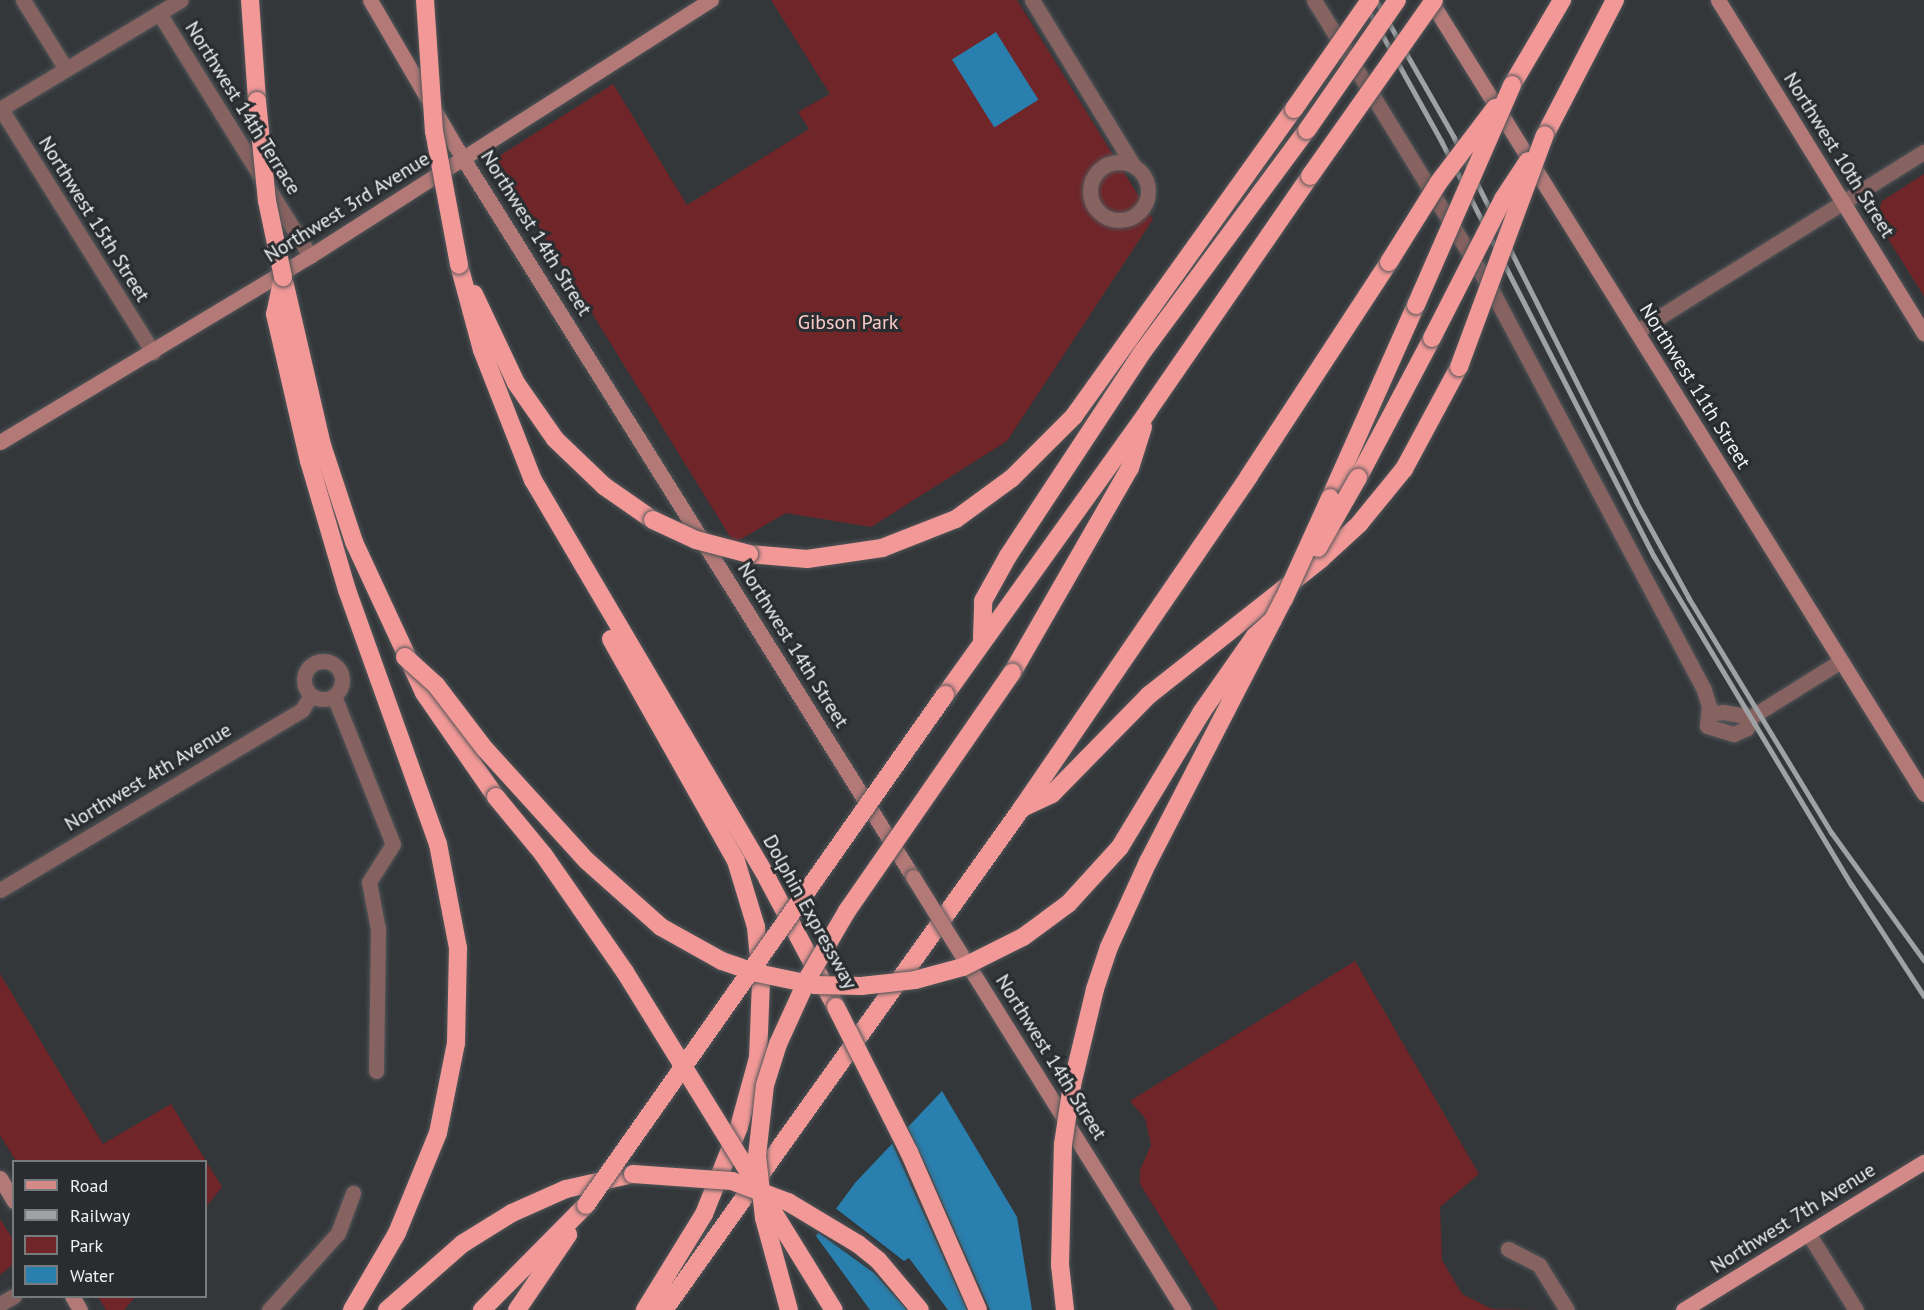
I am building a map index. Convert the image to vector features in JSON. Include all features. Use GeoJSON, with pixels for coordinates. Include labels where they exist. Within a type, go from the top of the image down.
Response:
{"type":"FeatureCollection","features":[{"type":"Feature","properties":{"kind":"highway"},"geometry":{"type":"LineString","coordinates":[[250,0],[267,201],[283,277],[337,497],[405,657],[448,732],[496,797],[543,854],[643,1000],[834,1310]]}},
{"type":"Feature","properties":{"kind":"highway"},"geometry":{"type":"LineString","coordinates":[[425,0],[438,166],[471,313],[518,447],[572,552],[575,578],[736,861],[760,952],[760,1038],[739,1127],[704,1214],[645,1310]]}},
{"type":"Feature","properties":{"kind":"highway"},"geometry":{"type":"LineString","coordinates":[[459,265],[516,383],[555,439],[604,486],[654,520],[696,540],[749,554],[824,558],[882,548],[956,519],[1005,484],[1074,416],[1370,0]]}},
{"type":"Feature","properties":{"kind":"highway"},"geometry":{"type":"LineString","coordinates":[[978,643],[983,601],[1008,556],[1144,350],[1307,130],[1397,0]]}},
{"type":"Feature","properties":{"kind":"highway"},"geometry":{"type":"LineString","coordinates":[[517,1310],[586,1206],[978,643],[1148,411],[1432,0]]}},
{"type":"Feature","properties":{"kind":"highway"},"geometry":{"type":"LineString","coordinates":[[664,1310],[1022,808],[1249,476],[1439,182],[1512,85],[1562,0]]}},
{"type":"Feature","properties":{"kind":"highway"},"geometry":{"type":"LineString","coordinates":[[1284,599],[1296,588],[1358,478],[1503,199],[1545,135],[1615,0]]}},
{"type":"Feature","properties":{"kind":"highway"},"geometry":{"type":"LineString","coordinates":[[1065,1310],[1060,1265],[1063,1144],[1072,1085],[1095,989],[1109,947],[1148,862],[1284,599],[1512,85]]}},
{"type":"Feature","properties":{"kind":"highway"},"geometry":{"type":"LineString","coordinates":[[1022,808],[1052,794],[1149,695],[1321,559],[1359,524],[1404,469],[1459,367],[1545,135]]}},
{"type":"Feature","properties":{"kind":"highway"},"geometry":{"type":"LineString","coordinates":[[283,277],[275,314],[329,534],[438,844],[453,909],[459,975],[456,1043],[435,1142],[397,1233],[352,1310]]}},
{"type":"Feature","properties":{"kind":"highway"},"geometry":{"type":"LineString","coordinates":[[789,1310],[768,1239],[757,1156],[765,1085],[778,1044],[809,976],[848,911],[1012,673],[1131,468],[1148,411]]}},
{"type":"Feature","properties":{"kind":"highway","name":"Dolphin Expressway"},"geometry":{"type":"LineString","coordinates":[[572,552],[767,878],[836,1007],[909,1152],[978,1310]]}},
{"type":"Feature","properties":{"kind":"highway"},"geometry":{"type":"LineString","coordinates":[[405,657],[436,686],[485,749],[587,861],[661,927],[722,961],[757,973],[815,985],[861,986],[915,980],[963,967],[1023,937],[1068,904],[1120,847],[1201,712],[1255,636],[1273,620]]}},
{"type":"Feature","properties":{"kind":"highway"},"geometry":{"type":"LineString","coordinates":[[387,1310],[462,1244],[530,1203],[579,1185],[633,1174],[697,1176],[766,1192],[810,1213],[878,1260],[920,1310]]}},
{"type":"Feature","properties":{"kind":"highway"},"geometry":{"type":"LineString","coordinates":[[482,1310],[586,1206]]}},
{"type":"Feature","properties":{"kind":"main road","name":"Northwest 7th Avenue"},"geometry":{"type":"LineString","coordinates":[[1683,1310],[1924,1162]]}},
{"type":"Feature","properties":{"kind":"street"},"geometry":{"type":"LineString","coordinates":[[23,0],[66,69]]}},
{"type":"Feature","properties":{"kind":"street"},"geometry":{"type":"LineString","coordinates":[[0,109],[182,0]]}},
{"type":"Feature","properties":{"kind":"street","name":"Northwest 14th Street"},"geometry":{"type":"LineString","coordinates":[[370,0],[464,158],[1184,1310]]}},
{"type":"Feature","properties":{"kind":"street","name":"Northwest 3rd Avenue"},"geometry":{"type":"LineString","coordinates":[[0,442],[310,256],[711,0]]}},
{"type":"Feature","properties":{"kind":"street"},"geometry":{"type":"LineString","coordinates":[[1032,0],[1133,165]]}},
{"type":"Feature","properties":{"kind":"street"},"geometry":{"type":"LineString","coordinates":[[1314,0],[1483,275],[1704,690],[1708,720]]}},
{"type":"Feature","properties":{"kind":"street","name":"Northwest 11th Street"},"geometry":{"type":"LineString","coordinates":[[1432,0],[1924,794]]}},
{"type":"Feature","properties":{"kind":"street","name":"Northwest 10th Street"},"geometry":{"type":"LineString","coordinates":[[1718,0],[1924,333]]}},
{"type":"Feature","properties":{"kind":"street","name":"Northwest 14th Terrace"},"geometry":{"type":"LineString","coordinates":[[159,13],[310,256]]}},
{"type":"Feature","properties":{"kind":"street","name":"Northwest 15th Street"},"geometry":{"type":"LineString","coordinates":[[0,109],[153,352]]}},
{"type":"Feature","properties":{"kind":"street"},"geometry":{"type":"LineString","coordinates":[[1637,332],[1924,152]]}},
{"type":"Feature","properties":{"kind":"street"},"geometry":{"type":"LineString","coordinates":[[326,661],[338,667],[343,680],[334,696],[322,699],[311,695],[304,683],[307,669],[326,661]]}},
{"type":"Feature","properties":{"kind":"street"},"geometry":{"type":"LineString","coordinates":[[1708,720],[1734,734],[1747,728],[1751,717],[1842,661]]}},
{"type":"Feature","properties":{"kind":"street","name":"Northwest 4th Avenue"},"geometry":{"type":"LineString","coordinates":[[0,890],[302,710],[311,695]]}},
{"type":"Feature","properties":{"kind":"street"},"geometry":{"type":"LineString","coordinates":[[334,696],[393,844],[369,882],[378,930],[376,1071]]}},
{"type":"Feature","properties":{"kind":"street"},"geometry":{"type":"LineString","coordinates":[[1708,720],[1723,712],[1751,717]]}},
{"type":"Feature","properties":{"kind":"street"},"geometry":{"type":"LineString","coordinates":[[0,1178],[12,1198]]}},
{"type":"Feature","properties":{"kind":"street"},"geometry":{"type":"LineString","coordinates":[[269,1310],[338,1233],[353,1194]]}},
{"type":"Feature","properties":{"kind":"street"},"geometry":{"type":"LineString","coordinates":[[1808,1233],[1856,1310]]}},
{"type":"Feature","properties":{"kind":"street"},"geometry":{"type":"LineString","coordinates":[[1508,1249],[1539,1265],[1567,1310]]}},
{"type":"Feature","properties":{"kind":"green space","name":"Gibson Park"},"geometry":{"type":"Polygon","coordinates":[[[771,0],[1017,0],[1153,219],[1007,441],[871,527],[786,513],[734,543],[496,158],[613,84],[687,205],[809,129],[798,112],[830,94],[771,0]]]}},
{"type":"Feature","properties":{"kind":"green space"},"geometry":{"type":"Polygon","coordinates":[[[1924,174],[1924,296],[1876,220],[1882,201],[1924,174]]]}},
{"type":"Feature","properties":{"kind":"green space"},"geometry":{"type":"Polygon","coordinates":[[[1355,961],[1479,1174],[1440,1207],[1442,1260],[1462,1294],[1492,1309],[1539,1310],[1218,1310],[1140,1184],[1140,1170],[1151,1145],[1145,1118],[1130,1101],[1355,961]]]}},
{"type":"Feature","properties":{"kind":"green space"},"geometry":{"type":"Polygon","coordinates":[[[0,974],[103,1144],[171,1104],[205,1160],[15,1160],[0,1135],[0,974]]]}},
{"type":"Feature","properties":{"kind":"green space"},"geometry":{"type":"Polygon","coordinates":[[[207,1163],[222,1187],[207,1206],[207,1163]]]}},
{"type":"Feature","properties":{"kind":"green space"},"geometry":{"type":"Polygon","coordinates":[[[0,1219],[12,1238],[12,1265],[0,1275],[0,1219]]]}},
{"type":"Feature","properties":{"kind":"green space"},"geometry":{"type":"Polygon","coordinates":[[[99,1298],[134,1298],[124,1310],[106,1310],[99,1298]]]}},
{"type":"Feature","properties":{"kind":"water"},"geometry":{"type":"Polygon","coordinates":[[[996,32],[1038,100],[994,127],[952,60],[996,32]]]}},
{"type":"Feature","properties":{"kind":"water"},"geometry":{"type":"Polygon","coordinates":[[[942,1091],[1017,1217],[1032,1310],[870,1310],[816,1236],[855,1183],[942,1091]]]}},
{"type":"Feature","properties":{"kind":"pier"},"geometry":{"type":"Polygon","coordinates":[[[906,1124],[990,1310],[967,1310],[891,1141],[906,1124]]]}},
{"type":"Feature","properties":{"kind":"pier"},"geometry":{"type":"Polygon","coordinates":[[[834,1207],[904,1261],[909,1258],[948,1310],[907,1310],[874,1273],[816,1231],[834,1207]]]}},
{"type":"Feature","properties":{"kind":"railway"},"geometry":{"type":"LineString","coordinates":[[1363,0],[1442,142],[1654,556],[1852,885],[1924,996]]}},
{"type":"Feature","properties":{"kind":"railway"},"geometry":{"type":"LineString","coordinates":[[1376,0],[1454,137],[1636,501],[1689,598],[1832,833],[1924,960]]}}]}
